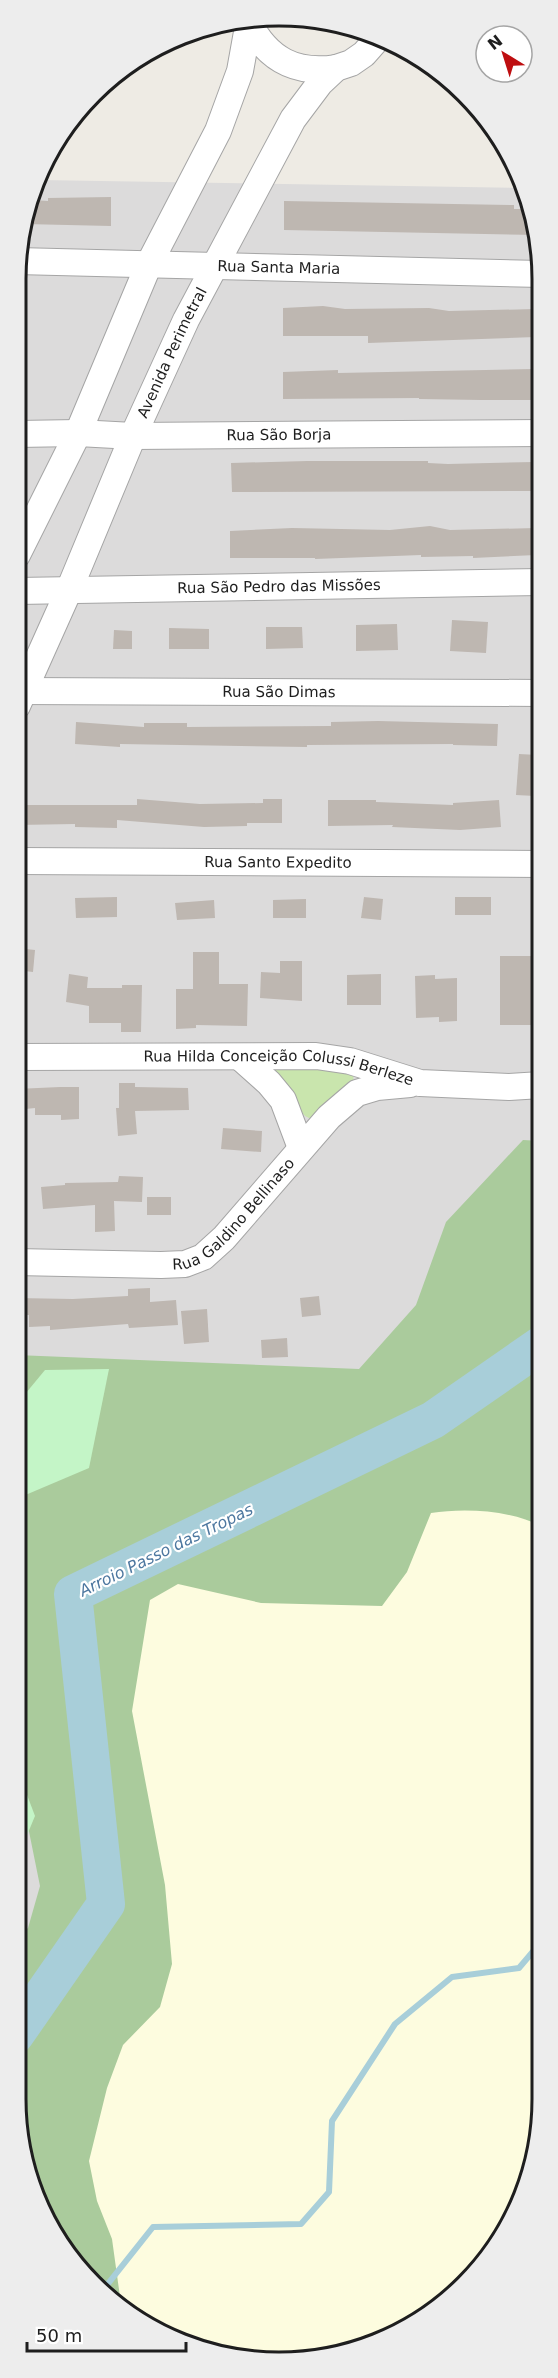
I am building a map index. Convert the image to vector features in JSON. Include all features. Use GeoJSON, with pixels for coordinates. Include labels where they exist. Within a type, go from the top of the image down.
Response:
{"type":"FeatureCollection","features":[{"type":"Feature","properties":{"kind":"street"},"geometry":{"type":"LineString","coordinates":[[251,27],[266,49],[291,66],[306,70],[336,68]]}},
{"type":"Feature","properties":{"kind":"street"},"geometry":{"type":"LineString","coordinates":[[26,537],[78,433],[149,264],[218,131],[231,101],[240,71],[248,28]]}},
{"type":"Feature","properties":{"kind":"street","name":"Avenida Perimetral"},"geometry":{"type":"LineString","coordinates":[[26,681],[69,590],[133,436],[186,320],[293,119],[305,100],[336,68],[351,63],[373,44]]}},
{"type":"Feature","properties":{"kind":"street","name":"Rua Santa Maria"},"geometry":{"type":"LineString","coordinates":[[26,261],[532,274]]}},
{"type":"Feature","properties":{"kind":"street","name":"Rua São Borja"},"geometry":{"type":"LineString","coordinates":[[26,434],[78,433],[133,436],[532,433]]}},
{"type":"Feature","properties":{"kind":"street","name":"Rua São Pedro das Missões"},"geometry":{"type":"LineString","coordinates":[[26,591],[532,582]]}},
{"type":"Feature","properties":{"kind":"street","name":"Rua São Dimas"},"geometry":{"type":"LineString","coordinates":[[26,696],[532,693]]}},
{"type":"Feature","properties":{"kind":"street","name":"Rua Santo Expedito"},"geometry":{"type":"LineString","coordinates":[[26,861],[532,864]]}},
{"type":"Feature","properties":{"kind":"street","name":"Rua Hilda Conceição Colussi Berleze"},"geometry":{"type":"LineString","coordinates":[[26,1057],[316,1056],[360,1064],[420,1083],[509,1087],[532,1086]]}},
{"type":"Feature","properties":{"kind":"street"},"geometry":{"type":"LineString","coordinates":[[241,1058],[270,1083],[282,1100],[301,1148]]}},
{"type":"Feature","properties":{"kind":"street"},"geometry":{"type":"LineString","coordinates":[[360,1064],[364,1091]]}},
{"type":"Feature","properties":{"kind":"street","name":"Rua Galdino Bellinaso"},"geometry":{"type":"LineString","coordinates":[[26,1262],[161,1265],[184,1264],[203,1257],[224,1238],[330,1117],[357,1093],[377,1087],[420,1083]]}},
{"type":"Feature","properties":{"kind":"shaded area"},"geometry":{"type":"Polygon","coordinates":[[[46,180],[515,188],[528,230],[532,262],[532,1357],[106,1904],[26,2019],[26,262],[34,213],[46,180]]]}},
{"type":"Feature","properties":{"kind":"shaded area"},"geometry":{"type":"Polygon","coordinates":[[[532,1282],[532,2116],[524,2165],[499,2226],[470,2266],[446,2290],[406,2319],[360,2339],[328,2348],[296,2352],[262,2352],[213,2344],[182,2333],[138,2310],[112,2290],[88,2266],[59,2226],[34,2165],[26,2116],[26,2061],[68,1917],[46,1591],[532,1282]]]}},
{"type":"Feature","properties":{"kind":"green space"},"geometry":{"type":"Polygon","coordinates":[[[321,1064],[353,1072],[354,1088],[311,1119],[305,1116],[261,1065],[321,1064]]]}},
{"type":"Feature","properties":{"kind":"green space"},"geometry":{"type":"Polygon","coordinates":[[[523,1140],[532,1140],[532,1522],[487,1512],[431,1513],[407,1572],[382,1606],[261,1603],[178,1584],[150,1600],[132,1711],[165,1885],[172,1964],[160,2007],[123,2045],[107,2088],[89,2161],[97,2201],[112,2239],[120,2296],[88,2266],[59,2226],[34,2165],[26,2116],[26,1930],[40,1886],[26,1817],[26,1355],[359,1369],[416,1305],[446,1222],[523,1140]]]}},
{"type":"Feature","properties":{"kind":"green space"},"geometry":{"type":"Polygon","coordinates":[[[109,1369],[89,1468],[26,1495],[26,1393],[45,1370],[109,1369]]]}},
{"type":"Feature","properties":{"kind":"green space"},"geometry":{"type":"Polygon","coordinates":[[[26,1792],[35,1816],[26,1838],[26,1792]]]}},
{"type":"Feature","properties":{"kind":"building"},"geometry":{"type":"Polygon","coordinates":[[[111,197],[111,226],[31,224],[38,200],[48,201],[48,198],[111,197]]]}},
{"type":"Feature","properties":{"kind":"building"},"geometry":{"type":"Polygon","coordinates":[[[284,201],[514,205],[514,209],[523,209],[529,235],[284,230],[284,201]]]}},
{"type":"Feature","properties":{"kind":"building"},"geometry":{"type":"Polygon","coordinates":[[[323,306],[345,309],[429,308],[449,311],[532,309],[532,337],[368,343],[368,336],[283,336],[283,308],[323,306]]]}},
{"type":"Feature","properties":{"kind":"building"},"geometry":{"type":"Polygon","coordinates":[[[532,369],[532,400],[283,399],[283,372],[338,370],[338,373],[532,369]]]}},
{"type":"Feature","properties":{"kind":"building"},"geometry":{"type":"Polygon","coordinates":[[[532,462],[532,491],[232,492],[231,463],[532,462]]]}},
{"type":"Feature","properties":{"kind":"building"},"geometry":{"type":"Polygon","coordinates":[[[430,526],[450,530],[532,528],[532,555],[473,558],[473,556],[421,557],[421,555],[315,559],[230,558],[230,531],[292,528],[390,530],[430,526]]]}},
{"type":"Feature","properties":{"kind":"building"},"geometry":{"type":"Polygon","coordinates":[[[452,620],[488,622],[486,653],[450,651],[452,620]]]}},
{"type":"Feature","properties":{"kind":"building"},"geometry":{"type":"Polygon","coordinates":[[[397,624],[398,650],[356,651],[356,625],[397,624]]]}},
{"type":"Feature","properties":{"kind":"building"},"geometry":{"type":"Polygon","coordinates":[[[266,627],[302,627],[303,648],[266,649],[266,627]]]}},
{"type":"Feature","properties":{"kind":"building"},"geometry":{"type":"Polygon","coordinates":[[[169,628],[209,629],[209,649],[169,649],[169,628]]]}},
{"type":"Feature","properties":{"kind":"building"},"geometry":{"type":"Polygon","coordinates":[[[114,630],[132,631],[132,649],[113,649],[114,630]]]}},
{"type":"Feature","properties":{"kind":"building"},"geometry":{"type":"Polygon","coordinates":[[[76,722],[144,727],[144,723],[187,723],[187,727],[331,726],[331,722],[498,724],[497,746],[453,744],[307,745],[307,747],[120,744],[120,747],[75,744],[76,722]]]}},
{"type":"Feature","properties":{"kind":"building"},"geometry":{"type":"Polygon","coordinates":[[[519,754],[532,755],[532,796],[516,795],[519,754]]]}},
{"type":"Feature","properties":{"kind":"building"},"geometry":{"type":"Polygon","coordinates":[[[137,799],[200,804],[263,803],[263,799],[282,799],[282,823],[204,827],[117,820],[117,828],[75,827],[75,824],[26,825],[26,805],[137,805],[137,799]]]}},
{"type":"Feature","properties":{"kind":"building"},"geometry":{"type":"Polygon","coordinates":[[[328,800],[376,800],[376,802],[453,805],[453,803],[499,800],[501,827],[460,830],[392,827],[393,825],[328,826],[328,800]]]}},
{"type":"Feature","properties":{"kind":"building"},"geometry":{"type":"Polygon","coordinates":[[[117,897],[117,917],[76,918],[75,898],[117,897]]]}},
{"type":"Feature","properties":{"kind":"building"},"geometry":{"type":"Polygon","coordinates":[[[364,897],[383,899],[381,920],[361,918],[364,897]]]}},
{"type":"Feature","properties":{"kind":"building"},"geometry":{"type":"Polygon","coordinates":[[[455,897],[491,897],[491,915],[455,915],[455,897]]]}},
{"type":"Feature","properties":{"kind":"building"},"geometry":{"type":"Polygon","coordinates":[[[306,899],[306,918],[273,918],[273,900],[306,899]]]}},
{"type":"Feature","properties":{"kind":"building"},"geometry":{"type":"Polygon","coordinates":[[[214,900],[215,918],[177,920],[175,903],[214,900]]]}},
{"type":"Feature","properties":{"kind":"building"},"geometry":{"type":"Polygon","coordinates":[[[26,949],[35,950],[33,972],[26,971],[26,949]]]}},
{"type":"Feature","properties":{"kind":"building"},"geometry":{"type":"Polygon","coordinates":[[[193,952],[219,952],[219,984],[248,984],[247,1026],[196,1025],[196,1028],[176,1029],[176,989],[193,989],[193,952]]]}},
{"type":"Feature","properties":{"kind":"building"},"geometry":{"type":"Polygon","coordinates":[[[500,956],[532,956],[532,1025],[500,1025],[500,956]]]}},
{"type":"Feature","properties":{"kind":"building"},"geometry":{"type":"Polygon","coordinates":[[[280,961],[302,961],[302,1001],[260,998],[261,972],[280,973],[280,961]]]}},
{"type":"Feature","properties":{"kind":"building"},"geometry":{"type":"Polygon","coordinates":[[[69,974],[88,977],[87,988],[122,988],[122,985],[142,985],[141,1032],[121,1032],[121,1023],[89,1023],[89,1006],[66,1002],[69,974]]]}},
{"type":"Feature","properties":{"kind":"building"},"geometry":{"type":"Polygon","coordinates":[[[381,974],[381,1005],[347,1005],[347,975],[381,974]]]}},
{"type":"Feature","properties":{"kind":"building"},"geometry":{"type":"Polygon","coordinates":[[[435,975],[435,979],[457,978],[457,1021],[439,1022],[439,1017],[416,1018],[415,976],[435,975]]]}},
{"type":"Feature","properties":{"kind":"building"},"geometry":{"type":"Polygon","coordinates":[[[119,1083],[135,1083],[135,1087],[188,1088],[189,1110],[135,1111],[137,1134],[118,1136],[116,1108],[119,1108],[119,1083]]]}},
{"type":"Feature","properties":{"kind":"building"},"geometry":{"type":"Polygon","coordinates":[[[79,1087],[79,1119],[61,1120],[61,1115],[35,1115],[35,1108],[26,1109],[26,1089],[79,1087]]]}},
{"type":"Feature","properties":{"kind":"building"},"geometry":{"type":"Polygon","coordinates":[[[223,1128],[262,1131],[261,1152],[221,1149],[223,1128]]]}},
{"type":"Feature","properties":{"kind":"building"},"geometry":{"type":"Polygon","coordinates":[[[119,1176],[143,1177],[142,1202],[114,1201],[115,1231],[95,1232],[95,1205],[43,1209],[41,1187],[65,1185],[65,1183],[118,1182],[119,1176]]]}},
{"type":"Feature","properties":{"kind":"building"},"geometry":{"type":"Polygon","coordinates":[[[147,1197],[171,1197],[171,1215],[147,1215],[147,1197]]]}},
{"type":"Feature","properties":{"kind":"building"},"geometry":{"type":"Polygon","coordinates":[[[150,1288],[150,1302],[176,1300],[178,1325],[129,1328],[128,1324],[50,1330],[50,1326],[29,1327],[26,1298],[73,1299],[128,1296],[128,1289],[150,1288]]]}},
{"type":"Feature","properties":{"kind":"building"},"geometry":{"type":"Polygon","coordinates":[[[319,1296],[321,1315],[302,1317],[300,1298],[319,1296]]]}},
{"type":"Feature","properties":{"kind":"building"},"geometry":{"type":"Polygon","coordinates":[[[207,1309],[209,1342],[184,1344],[181,1311],[207,1309]]]}},
{"type":"Feature","properties":{"kind":"building"},"geometry":{"type":"Polygon","coordinates":[[[287,1338],[288,1357],[262,1358],[261,1340],[287,1338]]]}},
{"type":"Feature","properties":{"kind":"waterway","name":"Arroio Passo das Tropas"},"geometry":{"type":"LineString","coordinates":[[26,2019],[106,1904],[73,1594],[433,1420],[532,1351]]}},
{"type":"Feature","properties":{"kind":"waterway"},"geometry":{"type":"LineString","coordinates":[[107,2285],[153,2227],[301,2224],[329,2192],[332,2121],[395,2024],[452,1977],[519,1968],[532,1953]]}}]}
